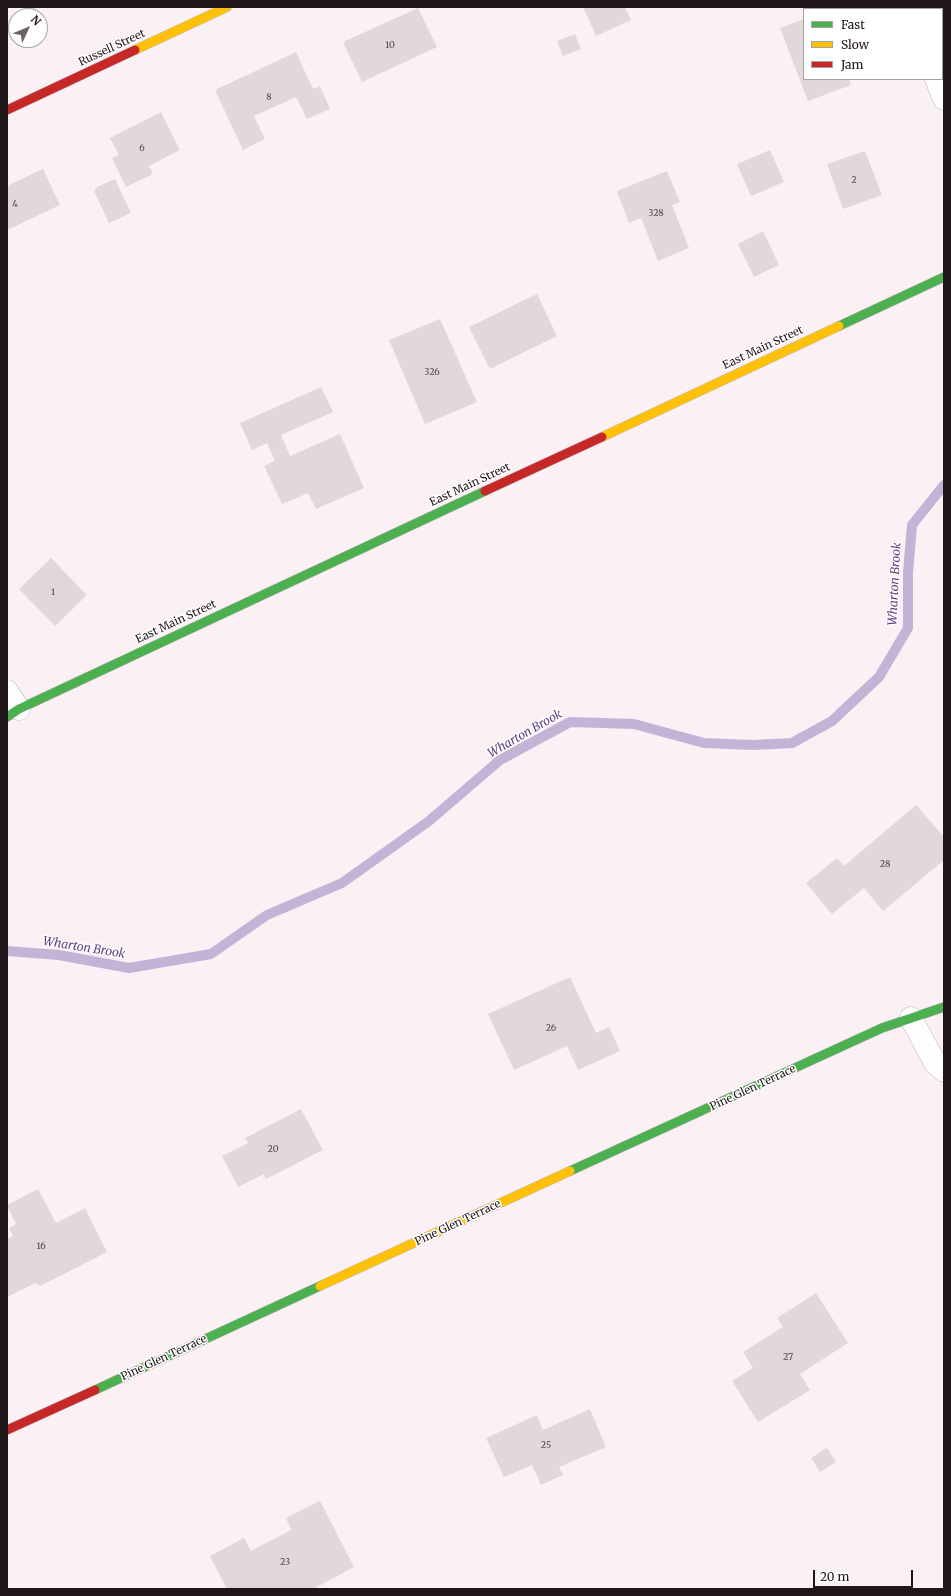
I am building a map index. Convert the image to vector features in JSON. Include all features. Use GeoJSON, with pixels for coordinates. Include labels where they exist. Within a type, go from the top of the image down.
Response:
{"type":"FeatureCollection","features":[{"type":"Feature","properties":{"kind":"street","name":"Russell Street"},"geometry":{"type":"LineString","coordinates":[[7,110],[227,7]]}},
{"type":"Feature","properties":{"kind":"street"},"geometry":{"type":"LineString","coordinates":[[936,80],[944,99]]}},
{"type":"Feature","properties":{"kind":"street","name":"East Main Street"},"geometry":{"type":"LineString","coordinates":[[13,713],[944,277]]}},
{"type":"Feature","properties":{"kind":"street"},"geometry":{"type":"LineString","coordinates":[[7,691],[13,713]]}},
{"type":"Feature","properties":{"kind":"street","name":"Pine Glen Terrace"},"geometry":{"type":"LineString","coordinates":[[7,1430],[875,1032],[944,1007]]}},
{"type":"Feature","properties":{"kind":"street"},"geometry":{"type":"LineString","coordinates":[[911,1018],[935,1063],[944,1072]]}},
{"type":"Feature","properties":{"kind":"building"},"geometry":{"type":"Polygon","coordinates":[[[24,7],[39,7],[37,8],[24,7]]]}},
{"type":"Feature","properties":{"kind":"building"},"geometry":{"type":"Polygon","coordinates":[[[583,7],[625,7],[631,20],[596,36],[583,7]]]}},
{"type":"Feature","properties":{"kind":"building"},"geometry":{"type":"Polygon","coordinates":[[[418,8],[437,47],[362,82],[343,42],[418,8]]]}},
{"type":"Feature","properties":{"kind":"building"},"geometry":{"type":"Polygon","coordinates":[[[803,19],[803,80],[849,80],[851,85],[808,101],[780,28],[803,19]]]}},
{"type":"Feature","properties":{"kind":"building"},"geometry":{"type":"Polygon","coordinates":[[[575,34],[581,49],[563,56],[557,41],[575,34]]]}},
{"type":"Feature","properties":{"kind":"building"},"geometry":{"type":"Polygon","coordinates":[[[296,52],[313,89],[320,86],[330,109],[307,119],[296,97],[254,116],[265,139],[243,150],[215,90],[296,52]]]}},
{"type":"Feature","properties":{"kind":"building"},"geometry":{"type":"Polygon","coordinates":[[[161,112],[180,150],[149,166],[153,174],[126,187],[112,158],[119,155],[110,138],[161,112]]]}},
{"type":"Feature","properties":{"kind":"building"},"geometry":{"type":"Polygon","coordinates":[[[770,150],[784,182],[751,196],[737,164],[770,150]]]}},
{"type":"Feature","properties":{"kind":"building"},"geometry":{"type":"Polygon","coordinates":[[[865,151],[882,195],[843,209],[827,164],[865,151]]]}},
{"type":"Feature","properties":{"kind":"building"},"geometry":{"type":"Polygon","coordinates":[[[43,169],[60,205],[7,230],[7,186],[43,169]]]}},
{"type":"Feature","properties":{"kind":"building"},"geometry":{"type":"Polygon","coordinates":[[[667,171],[680,202],[672,205],[689,248],[658,261],[641,218],[629,223],[617,192],[667,171]]]}},
{"type":"Feature","properties":{"kind":"building"},"geometry":{"type":"Polygon","coordinates":[[[115,179],[131,213],[109,223],[94,191],[97,187],[115,179]]]}},
{"type":"Feature","properties":{"kind":"building"},"geometry":{"type":"Polygon","coordinates":[[[763,231],[779,265],[754,277],[738,244],[763,231]]]}},
{"type":"Feature","properties":{"kind":"building"},"geometry":{"type":"Polygon","coordinates":[[[537,294],[557,336],[490,369],[469,327],[537,294]]]}},
{"type":"Feature","properties":{"kind":"building"},"geometry":{"type":"Polygon","coordinates":[[[440,319],[477,402],[425,424],[389,340],[440,319]]]}},
{"type":"Feature","properties":{"kind":"building"},"geometry":{"type":"Polygon","coordinates":[[[321,387],[333,412],[281,435],[290,456],[340,434],[364,488],[316,509],[308,493],[282,504],[264,466],[275,461],[267,443],[252,450],[240,423],[321,387]]]}},
{"type":"Feature","properties":{"kind":"building"},"geometry":{"type":"Polygon","coordinates":[[[51,558],[87,595],[55,626],[19,589],[51,558]]]}},
{"type":"Feature","properties":{"kind":"building"},"geometry":{"type":"Polygon","coordinates":[[[916,805],[944,837],[944,860],[883,911],[864,888],[832,914],[806,883],[837,858],[844,866],[916,805]]]}},
{"type":"Feature","properties":{"kind":"building"},"geometry":{"type":"Polygon","coordinates":[[[570,977],[596,1033],[609,1027],[620,1051],[578,1070],[567,1046],[514,1070],[488,1014],[570,977]]]}},
{"type":"Feature","properties":{"kind":"building"},"geometry":{"type":"Polygon","coordinates":[[[301,1109],[323,1150],[266,1179],[264,1174],[238,1187],[222,1156],[248,1143],[245,1138],[301,1109]]]}},
{"type":"Feature","properties":{"kind":"building"},"geometry":{"type":"Polygon","coordinates":[[[38,1189],[56,1223],[85,1208],[107,1252],[40,1286],[35,1283],[7,1297],[7,1239],[13,1236],[9,1228],[16,1224],[7,1205],[38,1189]]]}},
{"type":"Feature","properties":{"kind":"building"},"geometry":{"type":"Polygon","coordinates":[[[816,1293],[848,1343],[800,1374],[810,1390],[758,1422],[732,1381],[753,1368],[743,1352],[783,1327],[777,1318],[816,1293]]]}},
{"type":"Feature","properties":{"kind":"building"},"geometry":{"type":"Polygon","coordinates":[[[590,1409],[606,1447],[559,1467],[563,1475],[541,1485],[532,1465],[504,1477],[486,1438],[537,1415],[543,1430],[590,1409]]]}},
{"type":"Feature","properties":{"kind":"building"},"geometry":{"type":"Polygon","coordinates":[[[827,1448],[836,1462],[820,1472],[811,1458],[827,1448]]]}},
{"type":"Feature","properties":{"kind":"building"},"geometry":{"type":"Polygon","coordinates":[[[320,1501],[354,1567],[313,1589],[227,1589],[210,1556],[244,1538],[251,1551],[291,1530],[286,1518],[320,1501]]]}},
{"type":"Feature","properties":{"kind":"waterway","name":"Wharton Brook"},"geometry":{"type":"LineString","coordinates":[[7,951],[59,955],[129,968],[211,954],[267,915],[342,883],[429,821],[500,760],[570,722],[634,724],[704,743],[753,745],[792,743],[832,721],[879,677],[908,628],[908,573],[912,525],[944,485]]}},
{"type":"Feature","properties":{"kind":"traffic: fast"},"geometry":{"type":"LineString","coordinates":[[839,326],[944,277]]}},
{"type":"Feature","properties":{"kind":"traffic: fast"},"geometry":{"type":"LineString","coordinates":[[7,717],[19,709],[485,491]]}},
{"type":"Feature","properties":{"kind":"traffic: fast"},"geometry":{"type":"LineString","coordinates":[[570,1171],[882,1028],[944,1007]]}},
{"type":"Feature","properties":{"kind":"traffic: fast"},"geometry":{"type":"LineString","coordinates":[[95,1390],[320,1286]]}},
{"type":"Feature","properties":{"kind":"traffic: slow"},"geometry":{"type":"LineString","coordinates":[[135,50],[227,7]]}},
{"type":"Feature","properties":{"kind":"traffic: slow"},"geometry":{"type":"LineString","coordinates":[[602,437],[839,326]]}},
{"type":"Feature","properties":{"kind":"traffic: slow"},"geometry":{"type":"LineString","coordinates":[[320,1286],[570,1171]]}},
{"type":"Feature","properties":{"kind":"traffic: jam"},"geometry":{"type":"LineString","coordinates":[[7,110],[135,50]]}},
{"type":"Feature","properties":{"kind":"traffic: jam"},"geometry":{"type":"LineString","coordinates":[[485,491],[602,437]]}},
{"type":"Feature","properties":{"kind":"traffic: jam"},"geometry":{"type":"LineString","coordinates":[[7,1430],[95,1390]]}}]}
